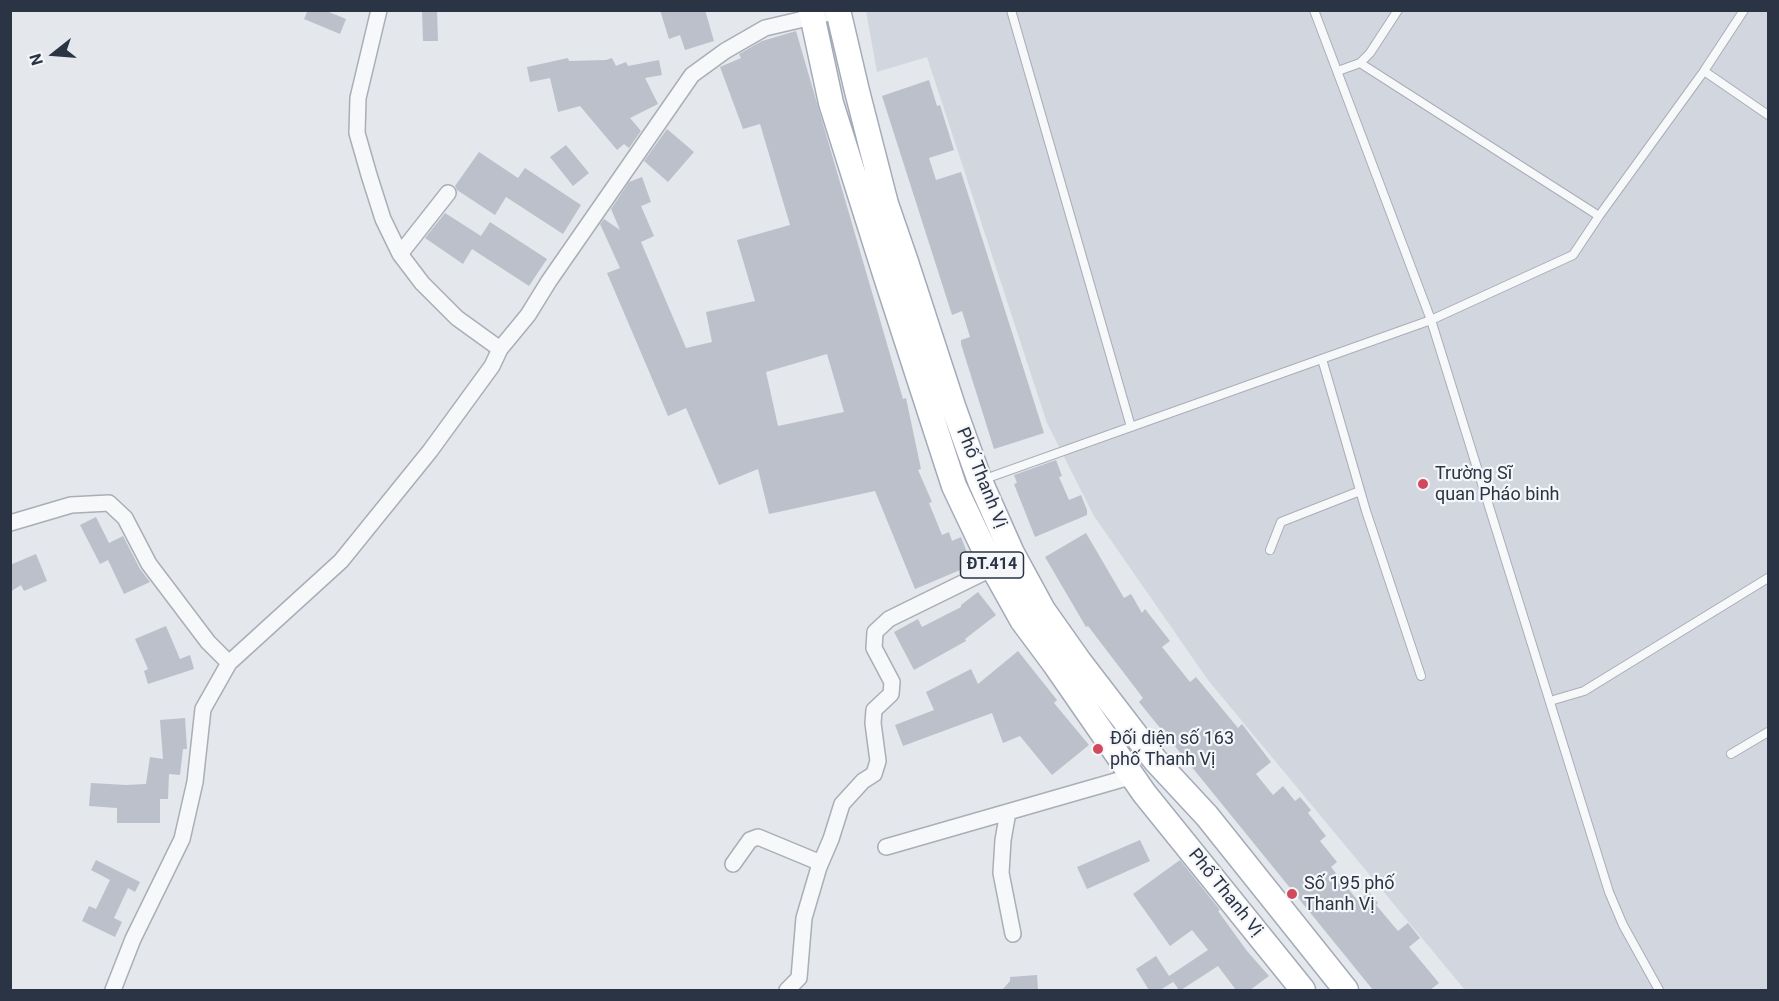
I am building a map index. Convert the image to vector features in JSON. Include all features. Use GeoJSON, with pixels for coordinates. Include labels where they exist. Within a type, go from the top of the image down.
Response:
{"type":"FeatureCollection","features":[{"type":"Feature","properties":{"kind":"main road","name":"Phố Thanh Vị"},"geometry":{"type":"LineString","coordinates":[[838,11],[886,204],[953,406],[980,481],[1012,554],[1043,610],[1079,661],[1155,760],[1207,816],[1346,990]]}},
{"type":"Feature","properties":{"kind":"main road","name":"Phố Thanh Vị"},"geometry":{"type":"LineString","coordinates":[[811,14],[831,103],[954,486],[993,568],[1022,620],[1144,794],[1303,990]]}},
{"type":"Feature","properties":{"kind":"street"},"geometry":{"type":"LineString","coordinates":[[379,10],[358,98],[357,132],[383,219],[400,254],[422,283],[457,318],[500,349]]}},
{"type":"Feature","properties":{"kind":"street"},"geometry":{"type":"LineString","coordinates":[[113,990],[133,939],[182,839],[195,782],[203,709],[229,663],[341,561],[430,451],[492,366],[500,349],[528,315],[549,281],[692,75],[725,51],[765,28],[811,14],[838,11]]}},
{"type":"Feature","properties":{"kind":"street"},"geometry":{"type":"LineString","coordinates":[[400,254],[448,193]]}},
{"type":"Feature","properties":{"kind":"street"},"geometry":{"type":"LineString","coordinates":[[10,523],[71,505],[109,504],[125,518],[149,564],[208,642],[229,663]]}},
{"type":"Feature","properties":{"kind":"street"},"geometry":{"type":"LineString","coordinates":[[787,990],[799,978],[804,918],[819,867],[842,804],[863,781],[874,774],[878,761],[873,723],[874,710],[891,694],[892,682],[874,648],[875,632],[889,619],[993,568]]}},
{"type":"Feature","properties":{"kind":"street"},"geometry":{"type":"LineString","coordinates":[[886,847],[1133,776]]}},
{"type":"Feature","properties":{"kind":"street"},"geometry":{"type":"LineString","coordinates":[[1008,812],[1001,873],[1013,934]]}},
{"type":"Feature","properties":{"kind":"street"},"geometry":{"type":"LineString","coordinates":[[733,864],[750,840],[758,837],[816,861],[819,867]]}},
{"type":"Feature","properties":{"kind":"lane"},"geometry":{"type":"LineString","coordinates":[[1011,10],[1131,427]]}},
{"type":"Feature","properties":{"kind":"lane"},"geometry":{"type":"LineString","coordinates":[[1314,10],[1431,320],[1609,892],[1623,925],[1659,990]]}},
{"type":"Feature","properties":{"kind":"lane"},"geometry":{"type":"LineString","coordinates":[[1338,71],[1360,63],[1370,53],[1398,10]]}},
{"type":"Feature","properties":{"kind":"lane"},"geometry":{"type":"LineString","coordinates":[[980,481],[1431,320],[1573,255],[1704,71],[1744,10]]}},
{"type":"Feature","properties":{"kind":"lane"},"geometry":{"type":"LineString","coordinates":[[1360,63],[1599,216]]}},
{"type":"Feature","properties":{"kind":"lane"},"geometry":{"type":"LineString","coordinates":[[1704,71],[1768,115]]}},
{"type":"Feature","properties":{"kind":"lane"},"geometry":{"type":"LineString","coordinates":[[1322,359],[1360,491],[1421,676]]}},
{"type":"Feature","properties":{"kind":"lane"},"geometry":{"type":"LineString","coordinates":[[1270,550],[1281,522],[1360,491]]}},
{"type":"Feature","properties":{"kind":"lane"},"geometry":{"type":"LineString","coordinates":[[1550,701],[1584,691],[1768,578]]}},
{"type":"Feature","properties":{"kind":"lane"},"geometry":{"type":"LineString","coordinates":[[1731,754],[1768,732]]}},
{"type":"Feature","properties":{"kind":"shaded area","name":"Trường Sĩ quan Pháo binh"},"geometry":{"type":"Polygon","coordinates":[[[866,11],[1768,11],[1768,990],[1465,990],[1208,680],[1094,516],[1047,423],[927,57],[877,72],[866,11]]]}},
{"type":"Feature","properties":{"kind":"building"},"geometry":{"type":"Polygon","coordinates":[[[308,10],[324,10],[346,19],[340,34],[304,19],[308,10]]]}},
{"type":"Feature","properties":{"kind":"building"},"geometry":{"type":"Polygon","coordinates":[[[422,10],[437,10],[438,41],[423,41],[422,10]]]}},
{"type":"Feature","properties":{"kind":"building"},"geometry":{"type":"Polygon","coordinates":[[[660,10],[705,10],[714,41],[685,50],[680,35],[669,39],[660,10]]]}},
{"type":"Feature","properties":{"kind":"building"},"geometry":{"type":"Polygon","coordinates":[[[796,31],[903,399],[906,398],[921,469],[918,470],[932,502],[929,503],[942,535],[949,532],[952,541],[961,537],[972,565],[915,589],[875,491],[769,514],[758,469],[719,485],[686,408],[668,416],[607,273],[620,268],[600,224],[604,219],[620,230],[611,209],[629,182],[642,177],[651,202],[641,206],[654,236],[641,242],[686,348],[712,342],[706,312],[755,301],[737,240],[790,225],[760,124],[743,129],[720,67],[741,58],[739,54],[762,41],[796,31]],[[827,354],[766,372],[778,426],[844,412],[827,354]]]}},
{"type":"Feature","properties":{"kind":"building"},"geometry":{"type":"Polygon","coordinates":[[[568,58],[569,61],[612,58],[616,66],[626,62],[628,66],[659,60],[662,75],[645,78],[658,104],[630,118],[641,131],[629,148],[624,144],[617,150],[580,106],[558,112],[550,78],[530,82],[527,67],[568,58]]]}},
{"type":"Feature","properties":{"kind":"building"},"geometry":{"type":"Polygon","coordinates":[[[929,80],[937,106],[940,105],[954,150],[929,158],[936,180],[961,172],[1044,433],[994,449],[961,344],[961,340],[970,337],[962,311],[952,315],[882,96],[929,80]]]}},
{"type":"Feature","properties":{"kind":"building"},"geometry":{"type":"Polygon","coordinates":[[[667,129],[694,152],[668,182],[644,161],[667,129]]]}},
{"type":"Feature","properties":{"kind":"building"},"geometry":{"type":"Polygon","coordinates":[[[566,145],[589,173],[573,186],[550,157],[566,145]]]}},
{"type":"Feature","properties":{"kind":"building"},"geometry":{"type":"Polygon","coordinates":[[[479,152],[518,178],[525,168],[581,205],[563,234],[506,197],[495,215],[457,190],[455,186],[479,152]]]}},
{"type":"Feature","properties":{"kind":"building"},"geometry":{"type":"Polygon","coordinates":[[[445,213],[481,236],[490,222],[547,259],[529,286],[472,249],[463,264],[425,238],[445,213]]]}},
{"type":"Feature","properties":{"kind":"building"},"geometry":{"type":"Polygon","coordinates":[[[1056,460],[1062,476],[1059,477],[1069,500],[1081,495],[1087,515],[1035,537],[1014,484],[1017,483],[1014,475],[1056,460]]]}},
{"type":"Feature","properties":{"kind":"building"},"geometry":{"type":"Polygon","coordinates":[[[96,517],[109,543],[123,536],[140,569],[150,582],[124,594],[108,560],[100,564],[80,525],[96,517]]]}},
{"type":"Feature","properties":{"kind":"building"},"geometry":{"type":"Polygon","coordinates":[[[1086,533],[1124,598],[1131,594],[1142,613],[1145,609],[1170,641],[1162,647],[1190,682],[1196,677],[1238,728],[1242,724],[1271,762],[1256,774],[1273,795],[1283,786],[1295,801],[1300,797],[1311,810],[1308,813],[1326,836],[1320,841],[1337,862],[1331,867],[1358,901],[1369,892],[1378,903],[1376,905],[1398,931],[1408,923],[1420,938],[1409,947],[1439,983],[1430,990],[1373,990],[1139,702],[1143,698],[1088,626],[1086,627],[1045,557],[1086,533]]]}},
{"type":"Feature","properties":{"kind":"building"},"geometry":{"type":"Polygon","coordinates":[[[36,554],[47,581],[24,591],[21,585],[10,592],[10,565],[36,554]]]}},
{"type":"Feature","properties":{"kind":"building"},"geometry":{"type":"Polygon","coordinates":[[[978,592],[996,615],[965,639],[966,641],[914,670],[894,632],[918,619],[922,627],[961,607],[978,592]]]}},
{"type":"Feature","properties":{"kind":"building"},"geometry":{"type":"Polygon","coordinates":[[[166,626],[180,659],[190,655],[194,669],[148,684],[144,671],[148,669],[135,639],[166,626]]]}},
{"type":"Feature","properties":{"kind":"building"},"geometry":{"type":"Polygon","coordinates":[[[1018,651],[1057,700],[1054,703],[1089,745],[1052,775],[1020,736],[1003,743],[992,713],[903,746],[895,725],[934,710],[926,692],[971,669],[978,684],[1018,651]]]}},
{"type":"Feature","properties":{"kind":"building"},"geometry":{"type":"Polygon","coordinates":[[[185,718],[187,749],[183,749],[180,775],[169,774],[168,799],[160,799],[160,823],[117,823],[117,808],[89,806],[91,783],[146,784],[150,757],[163,759],[160,720],[185,718]]]}},
{"type":"Feature","properties":{"kind":"building"},"geometry":{"type":"Polygon","coordinates":[[[1140,840],[1150,861],[1087,889],[1077,867],[1140,840]]]}},
{"type":"Feature","properties":{"kind":"building"},"geometry":{"type":"Polygon","coordinates":[[[96,860],[140,882],[135,892],[128,888],[114,918],[122,922],[115,937],[82,921],[89,906],[96,909],[110,880],[91,870],[96,860]]]}},
{"type":"Feature","properties":{"kind":"building"},"geometry":{"type":"Polygon","coordinates":[[[1180,860],[1220,910],[1218,911],[1247,951],[1269,976],[1250,990],[1236,990],[1218,966],[1181,990],[1169,976],[1208,950],[1192,930],[1170,946],[1133,894],[1180,860]]]}},
{"type":"Feature","properties":{"kind":"building"},"geometry":{"type":"Polygon","coordinates":[[[1156,956],[1173,982],[1160,990],[1149,990],[1136,969],[1156,956]]]}},
{"type":"Feature","properties":{"kind":"building"},"geometry":{"type":"Polygon","coordinates":[[[1037,975],[1038,990],[1002,990],[1010,981],[1010,977],[1037,975]]]}},
{"type":"Feature","properties":{"kind":"place","name":"Trường Sĩ quan Pháo binh"},"geometry":{"type":"Point","coordinates":[1423,484]}},
{"type":"Feature","properties":{"kind":"place","name":"Đối diện số 163 phố Thanh Vị"},"geometry":{"type":"Point","coordinates":[1098,749]}},
{"type":"Feature","properties":{"kind":"place","name":"Số 195 phố Thanh Vị"},"geometry":{"type":"Point","coordinates":[1292,894]}}]}
